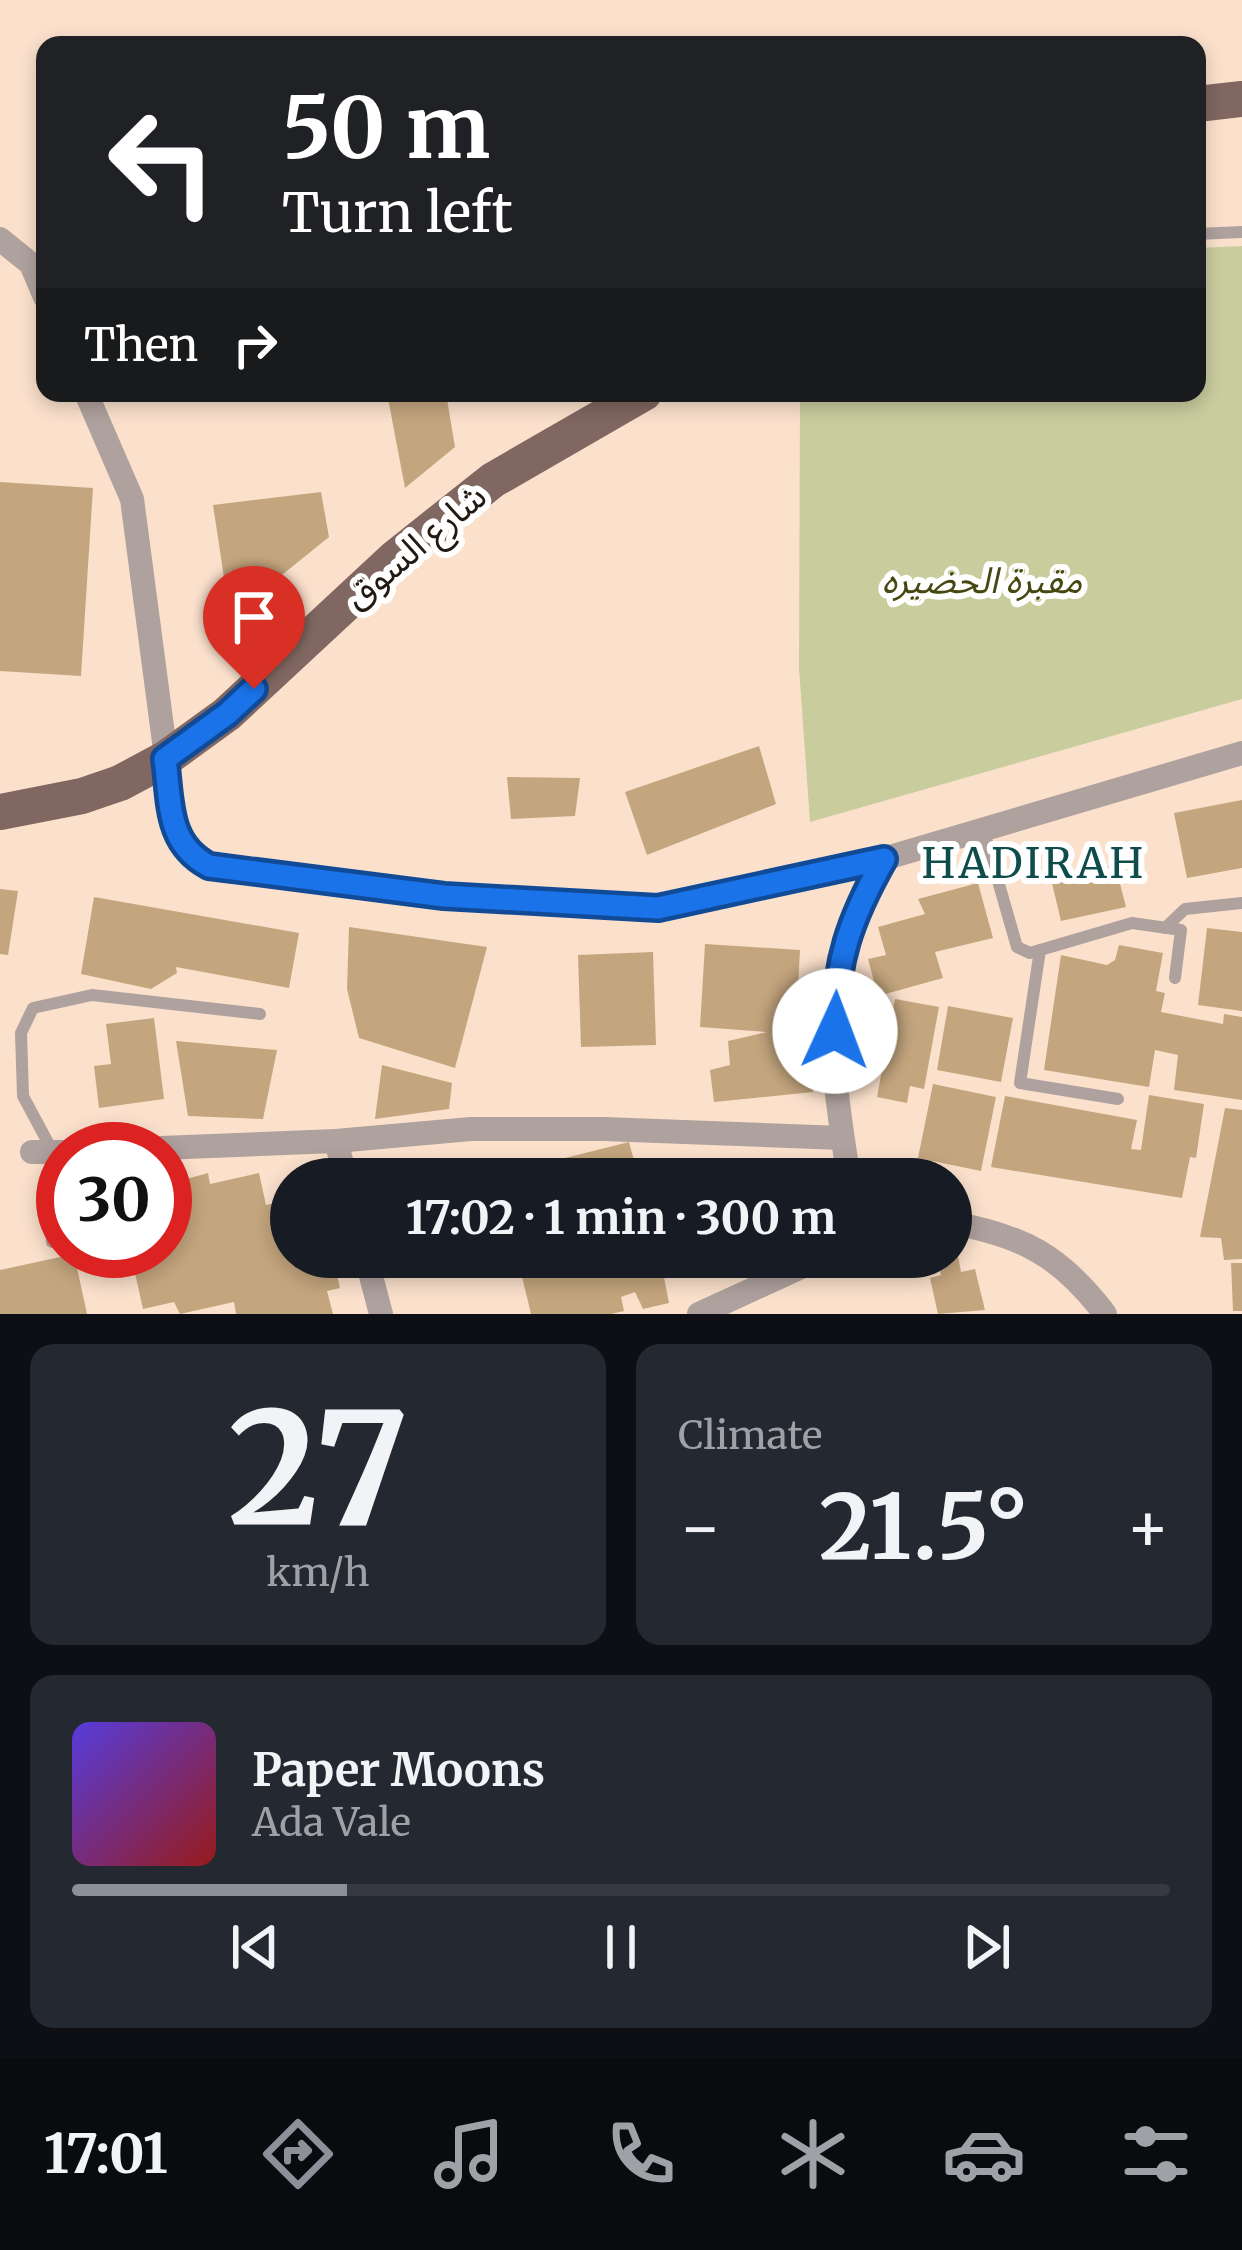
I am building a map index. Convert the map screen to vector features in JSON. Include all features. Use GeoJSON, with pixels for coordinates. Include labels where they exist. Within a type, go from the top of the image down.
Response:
{"type":"FeatureCollection","features":[{"type":"Feature","properties":{"kind":"main road"},"geometry":{"type":"LineString","coordinates":[[1206,103],[1242,99]]}},
{"type":"Feature","properties":{"kind":"main road","name":"شارع السوق"},"geometry":{"type":"LineString","coordinates":[[4,809],[82,796],[165,759],[227,714],[396,557],[494,480],[628,402]]}},
{"type":"Feature","properties":{"kind":"street"},"geometry":{"type":"LineString","coordinates":[[0,239],[31,264],[36,276]]}},
{"type":"Feature","properties":{"kind":"street"},"geometry":{"type":"LineString","coordinates":[[90,402],[132,500],[176,833],[189,855],[209,866],[444,896],[658,908],[884,859],[1242,752]]}},
{"type":"Feature","properties":{"kind":"street"},"geometry":{"type":"LineString","coordinates":[[845,1158],[835,1031],[838,967],[861,900],[884,859]]}},
{"type":"Feature","properties":{"kind":"street"},"geometry":{"type":"LineString","coordinates":[[192,1147],[336,1142],[471,1129],[842,1138]]}},
{"type":"Feature","properties":{"kind":"street"},"geometry":{"type":"LineString","coordinates":[[336,1142],[340,1158]]}},
{"type":"Feature","properties":{"kind":"street"},"geometry":{"type":"LineString","coordinates":[[972,1226],[988,1229],[1066,1268],[1105,1314]]}},
{"type":"Feature","properties":{"kind":"street"},"geometry":{"type":"LineString","coordinates":[[372,1278],[381,1314]]}},
{"type":"Feature","properties":{"kind":"street"},"geometry":{"type":"LineString","coordinates":[[699,1314],[777,1278]]}},
{"type":"Feature","properties":{"kind":"lane"},"geometry":{"type":"LineString","coordinates":[[1206,234],[1242,232]]}},
{"type":"Feature","properties":{"kind":"lane"},"geometry":{"type":"LineString","coordinates":[[984,832],[1017,947],[1040,950],[1132,923],[1181,930],[1175,978]]}},
{"type":"Feature","properties":{"kind":"lane"},"geometry":{"type":"LineString","coordinates":[[1165,928],[1185,909],[1242,903]]}},
{"type":"Feature","properties":{"kind":"lane"},"geometry":{"type":"LineString","coordinates":[[1040,950],[1020,1083],[1118,1099]]}},
{"type":"Feature","properties":{"kind":"lane"},"geometry":{"type":"LineString","coordinates":[[36,1123],[23,1096],[21,1033],[33,1008],[92,995],[260,1014]]}},
{"type":"Feature","properties":{"kind":"green space","name":"مقبرة الحضيره"},"geometry":{"type":"Polygon","coordinates":[[[1242,246],[1242,699],[810,822],[799,668],[800,402],[1206,402],[1206,248],[1242,246]]]}},
{"type":"Feature","properties":{"kind":"building"},"geometry":{"type":"Polygon","coordinates":[[[389,402],[448,402],[455,447],[405,488],[389,402]]]}},
{"type":"Feature","properties":{"kind":"building"},"geometry":{"type":"Polygon","coordinates":[[[0,482],[93,488],[81,676],[0,671],[0,482]]]}},
{"type":"Feature","properties":{"kind":"building"},"geometry":{"type":"Polygon","coordinates":[[[321,492],[329,537],[230,617],[213,505],[321,492]]]}},
{"type":"Feature","properties":{"kind":"building"},"geometry":{"type":"Polygon","coordinates":[[[759,746],[776,804],[647,855],[625,792],[759,746]]]}},
{"type":"Feature","properties":{"kind":"building"},"geometry":{"type":"Polygon","coordinates":[[[507,777],[580,778],[575,816],[511,819],[507,777]]]}},
{"type":"Feature","properties":{"kind":"building"},"geometry":{"type":"Polygon","coordinates":[[[1242,800],[1242,868],[1187,878],[1174,813],[1242,800]]]}},
{"type":"Feature","properties":{"kind":"building"},"geometry":{"type":"Polygon","coordinates":[[[1115,864],[1126,907],[1061,921],[1051,879],[1115,864]]]}},
{"type":"Feature","properties":{"kind":"building"},"geometry":{"type":"Polygon","coordinates":[[[978,883],[993,938],[935,952],[943,978],[878,996],[868,959],[886,955],[878,927],[925,914],[918,899],[978,883]]]}},
{"type":"Feature","properties":{"kind":"building"},"geometry":{"type":"Polygon","coordinates":[[[0,889],[18,891],[8,955],[0,954],[0,889]]]}},
{"type":"Feature","properties":{"kind":"building"},"geometry":{"type":"Polygon","coordinates":[[[94,897],[299,933],[289,988],[176,967],[177,973],[151,989],[81,974],[94,897]]]}},
{"type":"Feature","properties":{"kind":"building"},"geometry":{"type":"Polygon","coordinates":[[[349,927],[487,947],[455,1068],[359,1038],[347,989],[349,927]]]}},
{"type":"Feature","properties":{"kind":"building"},"geometry":{"type":"Polygon","coordinates":[[[1207,928],[1242,932],[1242,1011],[1198,1005],[1207,928]]]}},
{"type":"Feature","properties":{"kind":"building"},"geometry":{"type":"Polygon","coordinates":[[[705,944],[800,950],[796,1026],[805,1024],[813,1092],[714,1102],[710,1070],[730,1065],[728,1041],[767,1032],[700,1027],[705,944]]]}},
{"type":"Feature","properties":{"kind":"building"},"geometry":{"type":"Polygon","coordinates":[[[1119,945],[1163,953],[1156,991],[1165,993],[1161,1012],[1223,1024],[1224,1014],[1242,1017],[1242,1100],[1174,1090],[1178,1055],[1155,1050],[1149,1087],[1044,1070],[1061,955],[1107,965],[1115,960],[1119,945]]]}},
{"type":"Feature","properties":{"kind":"building"},"geometry":{"type":"Polygon","coordinates":[[[653,952],[656,1045],[581,1047],[578,955],[653,952]]]}},
{"type":"Feature","properties":{"kind":"building"},"geometry":{"type":"Polygon","coordinates":[[[895,999],[939,1007],[924,1089],[910,1086],[907,1103],[877,1097],[895,999]]]}},
{"type":"Feature","properties":{"kind":"building"},"geometry":{"type":"Polygon","coordinates":[[[948,1006],[1013,1018],[1001,1082],[937,1070],[948,1006]]]}},
{"type":"Feature","properties":{"kind":"building"},"geometry":{"type":"Polygon","coordinates":[[[154,1018],[164,1099],[99,1108],[94,1066],[111,1064],[106,1024],[154,1018]]]}},
{"type":"Feature","properties":{"kind":"building"},"geometry":{"type":"Polygon","coordinates":[[[176,1041],[277,1050],[263,1119],[188,1116],[176,1041]]]}},
{"type":"Feature","properties":{"kind":"building"},"geometry":{"type":"Polygon","coordinates":[[[382,1065],[452,1083],[449,1109],[375,1119],[382,1065]]]}},
{"type":"Feature","properties":{"kind":"building"},"geometry":{"type":"Polygon","coordinates":[[[933,1084],[996,1097],[981,1171],[972,1169],[972,1158],[918,1158],[933,1084]]]}},
{"type":"Feature","properties":{"kind":"building"},"geometry":{"type":"Polygon","coordinates":[[[1149,1095],[1204,1104],[1196,1158],[1190,1157],[1182,1198],[991,1167],[1005,1096],[1137,1120],[1131,1149],[1141,1150],[1149,1095]]]}},
{"type":"Feature","properties":{"kind":"building"},"geometry":{"type":"Polygon","coordinates":[[[1225,1108],[1242,1110],[1242,1259],[1224,1260],[1221,1238],[1200,1237],[1225,1108]]]}},
{"type":"Feature","properties":{"kind":"building"},"geometry":{"type":"Polygon","coordinates":[[[629,1142],[633,1158],[565,1158],[629,1142]]]}},
{"type":"Feature","properties":{"kind":"building"},"geometry":{"type":"Polygon","coordinates":[[[208,1173],[210,1184],[259,1173],[266,1205],[270,1204],[270,1278],[338,1278],[340,1288],[327,1291],[333,1314],[236,1314],[234,1302],[180,1314],[174,1302],[143,1309],[136,1278],[192,1278],[192,1177],[208,1173]]]}},
{"type":"Feature","properties":{"kind":"building"},"geometry":{"type":"Polygon","coordinates":[[[36,1262],[36,1278],[79,1278],[87,1314],[0,1314],[0,1270],[36,1262]]]}},
{"type":"Feature","properties":{"kind":"building"},"geometry":{"type":"Polygon","coordinates":[[[1231,1263],[1242,1263],[1242,1311],[1233,1311],[1231,1263]]]}},
{"type":"Feature","properties":{"kind":"building"},"geometry":{"type":"Polygon","coordinates":[[[975,1269],[985,1310],[938,1314],[930,1278],[972,1278],[975,1269]]]}},
{"type":"Feature","properties":{"kind":"building"},"geometry":{"type":"Polygon","coordinates":[[[522,1278],[664,1278],[669,1303],[643,1309],[635,1292],[621,1297],[624,1311],[611,1314],[531,1314],[522,1278]]]}},
{"type":"Feature","properties":{"kind":"district","name":"HADIRAH"},"geometry":{"type":"Point","coordinates":[1034,863]}},
{"type":"Feature","properties":{"kind":"route"},"geometry":{"type":"LineString","coordinates":[[254,689],[165,759],[176,833],[189,855],[209,866],[444,896],[658,908],[884,859],[845,940],[838,967],[835,1031]]}}]}
